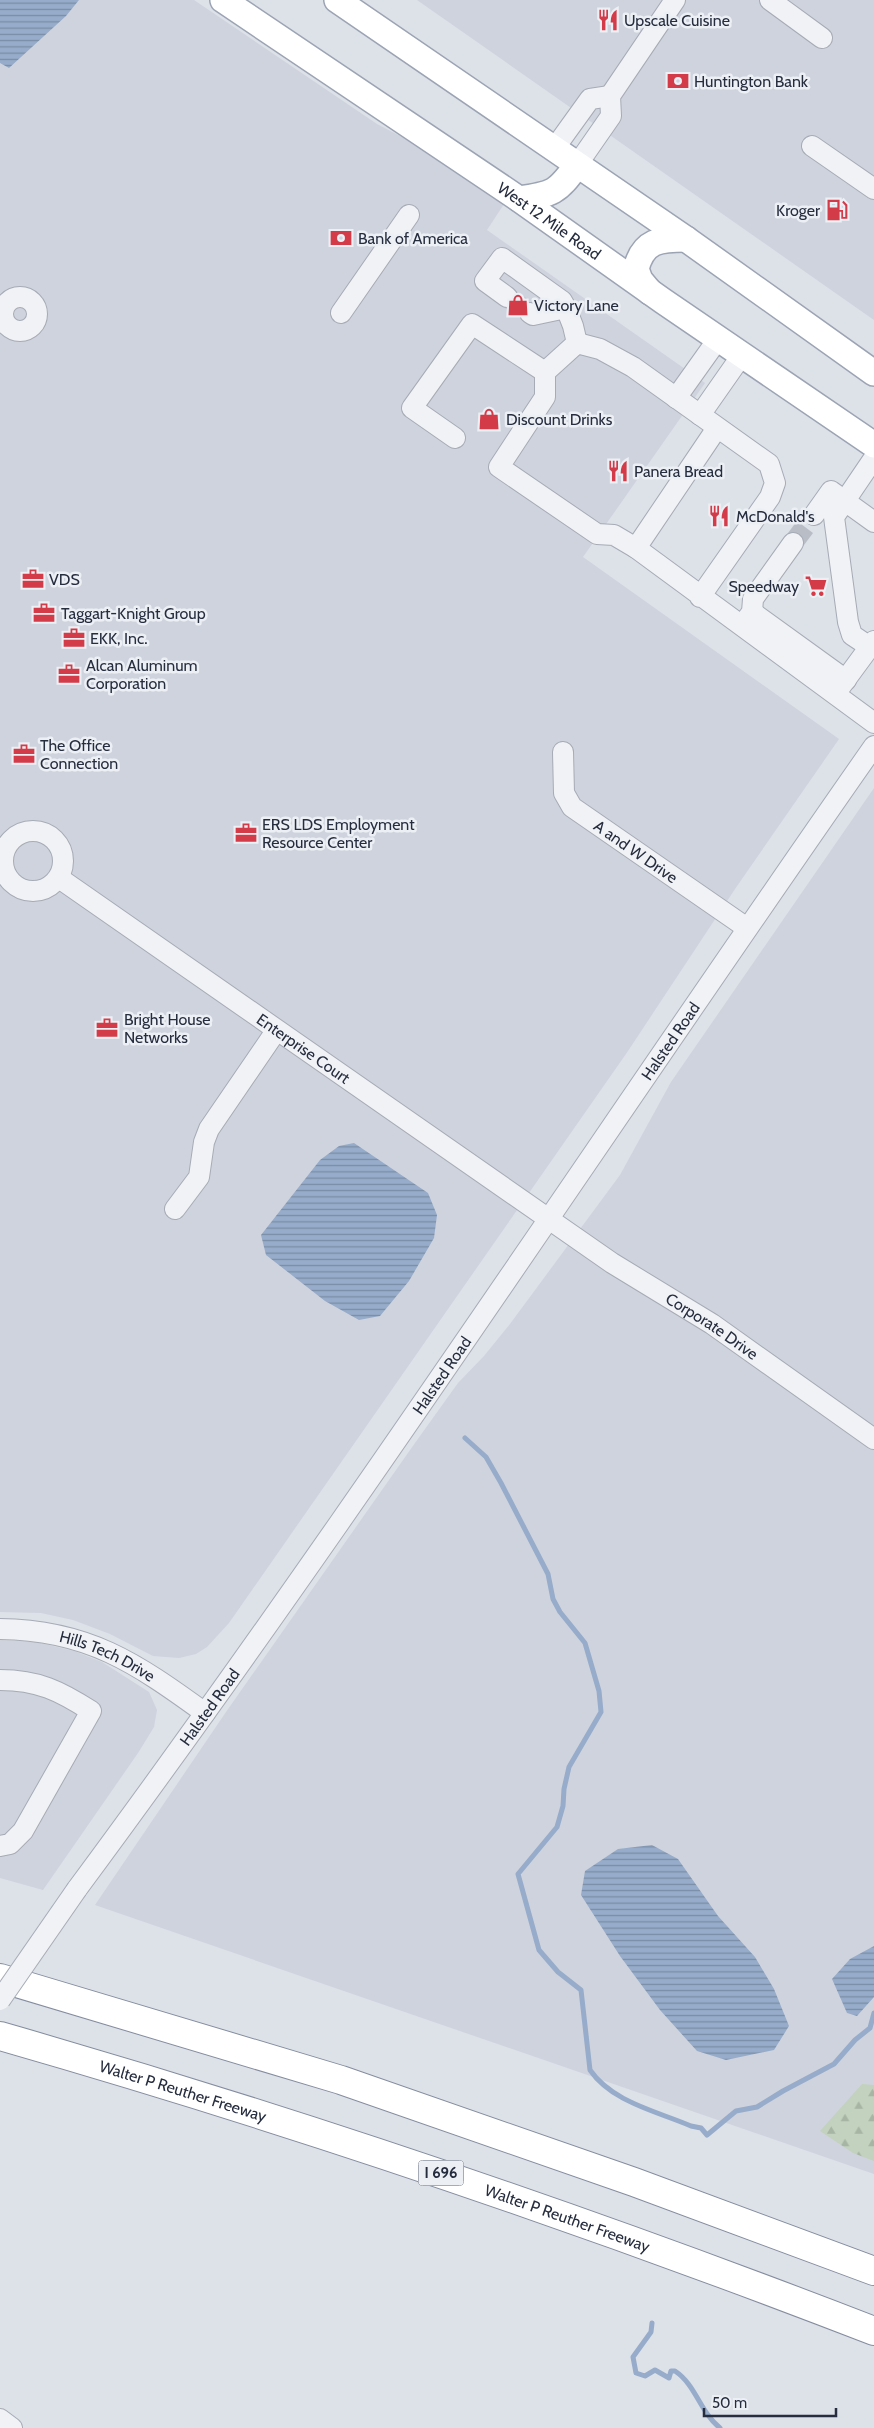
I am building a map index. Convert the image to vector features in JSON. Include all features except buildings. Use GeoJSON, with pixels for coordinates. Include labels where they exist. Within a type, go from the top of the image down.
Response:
{"type":"FeatureCollection","features":[{"type":"Feature","properties":{"kind":"highway"},"geometry":{"type":"LineString","coordinates":[[0,1978],[350,2084],[661,2191],[874,2271]]}},
{"type":"Feature","properties":{"kind":"highway","name":"Walter P Reuther Freeway"},"geometry":{"type":"LineString","coordinates":[[0,2036],[179,2089],[432,2170],[721,2272],[874,2331]]}},
{"type":"Feature","properties":{"kind":"main road","name":"West 12 Mile Road"},"geometry":{"type":"LineString","coordinates":[[223,0],[520,199],[650,292],[874,445]]}},
{"type":"Feature","properties":{"kind":"main road"},"geometry":{"type":"LineString","coordinates":[[337,0],[686,239],[874,373]]}},
{"type":"Feature","properties":{"kind":"main road"},"geometry":{"type":"LineString","coordinates":[[520,199],[548,195],[562,186],[577,165]]}},
{"type":"Feature","properties":{"kind":"main road"},"geometry":{"type":"LineString","coordinates":[[650,292],[640,280],[636,269],[644,251],[659,240],[686,239]]}},
{"type":"Feature","properties":{"kind":"street"},"geometry":{"type":"LineString","coordinates":[[577,165],[611,116],[610,96],[675,0]]}},
{"type":"Feature","properties":{"kind":"street"},"geometry":{"type":"LineString","coordinates":[[770,0],[822,38]]}},
{"type":"Feature","properties":{"kind":"street"},"geometry":{"type":"LineString","coordinates":[[554,149],[590,99],[610,96]]}},
{"type":"Feature","properties":{"kind":"street"},"geometry":{"type":"LineString","coordinates":[[812,146],[874,189]]}},
{"type":"Feature","properties":{"kind":"street"},"geometry":{"type":"LineString","coordinates":[[341,314],[409,215]]}},
{"type":"Feature","properties":{"kind":"street"},"geometry":{"type":"LineString","coordinates":[[507,297],[485,281],[502,258],[562,301],[574,326],[577,343]]}},
{"type":"Feature","properties":{"kind":"street"},"geometry":{"type":"LineString","coordinates":[[530,313],[533,315],[566,308]]}},
{"type":"Feature","properties":{"kind":"street"},"geometry":{"type":"LineString","coordinates":[[455,438],[412,408],[472,324],[545,372]]}},
{"type":"Feature","properties":{"kind":"street"},"geometry":{"type":"LineString","coordinates":[[676,398],[718,339]]}},
{"type":"Feature","properties":{"kind":"street"},"geometry":{"type":"LineString","coordinates":[[545,372],[577,343]]}},
{"type":"Feature","properties":{"kind":"street"},"geometry":{"type":"LineString","coordinates":[[577,343],[600,349],[633,367],[769,464],[775,483],[770,497],[700,597]]}},
{"type":"Feature","properties":{"kind":"street"},"geometry":{"type":"LineString","coordinates":[[700,415],[742,355]]}},
{"type":"Feature","properties":{"kind":"street"},"geometry":{"type":"LineString","coordinates":[[545,372],[546,398],[499,467],[597,534],[614,535],[636,548],[700,597],[747,619],[841,687],[874,723]]}},
{"type":"Feature","properties":{"kind":"street"},"geometry":{"type":"LineString","coordinates":[[636,548],[717,428]]}},
{"type":"Feature","properties":{"kind":"street"},"geometry":{"type":"LineString","coordinates":[[814,515],[838,496],[874,458]]}},
{"type":"Feature","properties":{"kind":"street"},"geometry":{"type":"LineString","coordinates":[[838,496],[874,522]]}},
{"type":"Feature","properties":{"kind":"street"},"geometry":{"type":"LineString","coordinates":[[838,496],[834,517],[848,622],[852,635],[872,644],[841,687]]}},
{"type":"Feature","properties":{"kind":"street"},"geometry":{"type":"LineString","coordinates":[[747,619],[753,598],[793,543]]}},
{"type":"Feature","properties":{"kind":"street","name":"Halsted Road"},"geometry":{"type":"LineString","coordinates":[[0,2000],[77,1889],[205,1713],[548,1219],[746,928],[874,746]]}},
{"type":"Feature","properties":{"kind":"street","name":"A and W Drive"},"geometry":{"type":"LineString","coordinates":[[564,752],[564,793],[572,807],[746,928]]}},
{"type":"Feature","properties":{"kind":"street"},"geometry":{"type":"LineString","coordinates":[[27,831],[39,831],[50,836],[58,844],[63,855],[63,867],[59,878],[50,886],[40,891],[28,891],[17,886],[8,878],[2,855],[8,844],[16,836],[27,831]]}},
{"type":"Feature","properties":{"kind":"street","name":"Enterprise Court"},"geometry":{"type":"LineString","coordinates":[[59,878],[548,1219]]}},
{"type":"Feature","properties":{"kind":"street"},"geometry":{"type":"LineString","coordinates":[[175,1209],[199,1177],[204,1142],[209,1128],[276,1031]]}},
{"type":"Feature","properties":{"kind":"street","name":"Corporate Drive"},"geometry":{"type":"LineString","coordinates":[[548,1219],[612,1263],[712,1324],[874,1438]]}},
{"type":"Feature","properties":{"kind":"street","name":"Hills Tech Drive"},"geometry":{"type":"LineString","coordinates":[[0,1629],[42,1631],[94,1644],[128,1660],[205,1713]]}},
{"type":"Feature","properties":{"kind":"street"},"geometry":{"type":"LineString","coordinates":[[0,1680],[19,1680],[47,1686],[91,1711],[23,1831],[10,1844],[0,1846]]}},
{"type":"Feature","properties":{"kind":"street"},"geometry":{"type":"LineString","coordinates":[[0,2419],[12,2428]]}},
{"type":"Feature","properties":{"kind":"shaded area"},"geometry":{"type":"Polygon","coordinates":[[[0,0],[194,0],[377,124],[423,148],[506,201],[487,230],[705,383],[583,557],[839,739],[735,889],[628,1051],[229,1623],[207,1647],[196,1654],[179,1658],[153,1656],[110,1634],[73,1620],[41,1613],[0,1612],[0,0]]]}},
{"type":"Feature","properties":{"kind":"shaded area"},"geometry":{"type":"Polygon","coordinates":[[[417,0],[874,0],[874,320],[417,0]]]}},
{"type":"Feature","properties":{"kind":"shaded area"},"geometry":{"type":"Polygon","coordinates":[[[874,788],[874,2174],[95,1905],[226,1712],[458,1383],[484,1356],[510,1324],[620,1175],[671,1082],[874,788]]]}},
{"type":"Feature","properties":{"kind":"shaded area"},"geometry":{"type":"Polygon","coordinates":[[[0,1640],[36,1642],[74,1651],[102,1662],[149,1692],[157,1710],[154,1727],[138,1753],[43,1890],[0,1878],[0,1640]]]}},
{"type":"Feature","properties":{"kind":"green space"},"geometry":{"type":"Polygon","coordinates":[[[862,2084],[874,2085],[874,2161],[853,2153],[820,2131],[862,2084]]]}},
{"type":"Feature","properties":{"kind":"water"},"geometry":{"type":"Polygon","coordinates":[[[0,0],[79,0],[66,16],[9,68],[0,63],[0,0]]]}},
{"type":"Feature","properties":{"kind":"water"},"geometry":{"type":"Polygon","coordinates":[[[354,1143],[428,1193],[437,1215],[434,1238],[409,1281],[380,1316],[359,1320],[325,1301],[266,1255],[261,1235],[320,1160],[339,1146],[354,1143]]]}},
{"type":"Feature","properties":{"kind":"water"},"geometry":{"type":"Polygon","coordinates":[[[652,1845],[678,1859],[718,1916],[755,1957],[774,1989],[789,2026],[774,2050],[726,2060],[697,2051],[660,2010],[620,1956],[581,1895],[585,1871],[618,1849],[652,1845]]]}},
{"type":"Feature","properties":{"kind":"water"},"geometry":{"type":"Polygon","coordinates":[[[874,1946],[874,1997],[857,2016],[847,2013],[832,1979],[850,1959],[874,1946]]]}},
{"type":"Feature","properties":{"kind":"waterway"},"geometry":{"type":"LineString","coordinates":[[465,1438],[486,1457],[501,1483],[548,1574],[553,1599],[560,1612],[585,1643],[599,1691],[601,1712],[569,1767],[564,1789],[563,1806],[557,1827],[518,1874],[539,1950],[558,1972],[581,1990],[590,2070],[599,2081],[622,2098],[691,2126],[701,2128],[707,2135],[736,2111],[757,2107],[834,2064],[855,2040],[870,2028],[874,2013]]}},
{"type":"Feature","properties":{"kind":"waterway"},"geometry":{"type":"LineString","coordinates":[[652,2323],[651,2332],[633,2357],[636,2373],[645,2376],[655,2370],[669,2378],[671,2371],[675,2371],[688,2384],[707,2414],[720,2428]]}},
{"type":"Feature","properties":{"kind":"tunnel"},"geometry":{"type":"LineString","coordinates":[[507,297],[530,313]]}},
{"type":"Feature","properties":{"kind":"tunnel"},"geometry":{"type":"LineString","coordinates":[[793,543],[814,515]]}},
{"type":"Feature","properties":{"kind":"place","name":"Upscale Cuisine"},"geometry":{"type":"Point","coordinates":[608,20]}},
{"type":"Feature","properties":{"kind":"place","name":"Huntington Bank"},"geometry":{"type":"Point","coordinates":[678,81]}},
{"type":"Feature","properties":{"kind":"place","name":"Kroger"},"geometry":{"type":"Point","coordinates":[837,210]}},
{"type":"Feature","properties":{"kind":"place","name":"Bank of America"},"geometry":{"type":"Point","coordinates":[341,238]}},
{"type":"Feature","properties":{"kind":"place","name":"Victory Lane"},"geometry":{"type":"Point","coordinates":[518,305]}},
{"type":"Feature","properties":{"kind":"place","name":"Discount Drinks"},"geometry":{"type":"Point","coordinates":[489,419]}},
{"type":"Feature","properties":{"kind":"place","name":"Panera Bread"},"geometry":{"type":"Point","coordinates":[618,471]}},
{"type":"Feature","properties":{"kind":"place","name":"McDonald's"},"geometry":{"type":"Point","coordinates":[719,516]}},
{"type":"Feature","properties":{"kind":"place","name":"VDS"},"geometry":{"type":"Point","coordinates":[33,579]}},
{"type":"Feature","properties":{"kind":"place","name":"Speedway"},"geometry":{"type":"Point","coordinates":[816,586]}},
{"type":"Feature","properties":{"kind":"place","name":"Taggart-Knight Group"},"geometry":{"type":"Point","coordinates":[44,613]}},
{"type":"Feature","properties":{"kind":"place","name":"EKK, Inc."},"geometry":{"type":"Point","coordinates":[74,638]}},
{"type":"Feature","properties":{"kind":"place","name":"Alcan Aluminum Corporation"},"geometry":{"type":"Point","coordinates":[69,674]}},
{"type":"Feature","properties":{"kind":"place","name":"The Office Connection"},"geometry":{"type":"Point","coordinates":[24,754]}},
{"type":"Feature","properties":{"kind":"place","name":"ERS LDS Employment Resource Center"},"geometry":{"type":"Point","coordinates":[246,833]}},
{"type":"Feature","properties":{"kind":"place","name":"Bright House Networks"},"geometry":{"type":"Point","coordinates":[107,1028]}}]}
